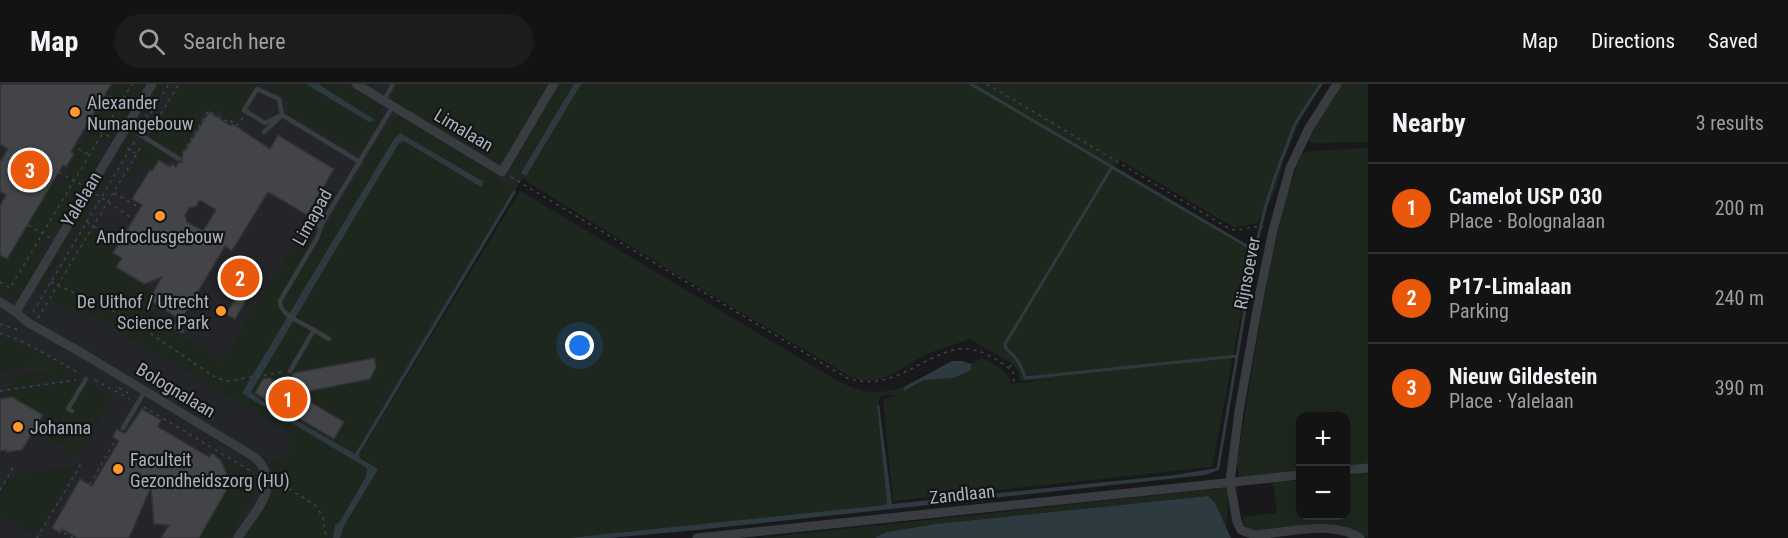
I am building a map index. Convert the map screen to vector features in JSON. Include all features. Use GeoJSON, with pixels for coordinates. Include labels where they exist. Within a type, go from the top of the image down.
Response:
{"type":"FeatureCollection","features":[{"type":"Feature","properties":{"kind":"street","name":"Yalelaan"},"geometry":{"type":"LineString","coordinates":[[16,312],[152,84]]}},
{"type":"Feature","properties":{"kind":"street","name":"Limalaan"},"geometry":{"type":"LineString","coordinates":[[356,84],[502,172],[554,84]]}},
{"type":"Feature","properties":{"kind":"street","name":"Rijnsoever"},"geometry":{"type":"LineString","coordinates":[[1337,84],[1299,146],[1282,194],[1254,327],[1239,411],[1230,482],[1237,522],[1241,530],[1248,534],[1328,529],[1341,530],[1360,538]]}},
{"type":"Feature","properties":{"kind":"street","name":"Bolognalaan"},"geometry":{"type":"LineString","coordinates":[[0,302],[16,312],[27,326],[145,391],[256,458],[267,471],[265,477]]}},
{"type":"Feature","properties":{"kind":"street"},"geometry":{"type":"LineString","coordinates":[[1350,470],[1368,468]]}},
{"type":"Feature","properties":{"kind":"street","name":"Zandlaan"},"geometry":{"type":"LineString","coordinates":[[697,538],[1296,475]]}},
{"type":"Feature","properties":{"kind":"street"},"geometry":{"type":"LineString","coordinates":[[238,538],[267,493],[265,477]]}},
{"type":"Feature","properties":{"kind":"lane"},"geometry":{"type":"LineString","coordinates":[[383,100],[393,84]]}},
{"type":"Feature","properties":{"kind":"lane"},"geometry":{"type":"LineString","coordinates":[[282,115],[265,123],[244,110],[257,88],[260,89],[279,99],[282,115],[360,162]]}},
{"type":"Feature","properties":{"kind":"lane","name":"Limapad"},"geometry":{"type":"LineString","coordinates":[[329,339],[281,309],[280,300],[317,238],[323,222],[393,106]]}},
{"type":"Feature","properties":{"kind":"lane"},"geometry":{"type":"LineString","coordinates":[[264,132],[282,115]]}},
{"type":"Feature","properties":{"kind":"lane"},"geometry":{"type":"LineString","coordinates":[[139,134],[179,159]]}},
{"type":"Feature","properties":{"kind":"lane"},"geometry":{"type":"LineString","coordinates":[[303,233],[323,222]]}},
{"type":"Feature","properties":{"kind":"lane"},"geometry":{"type":"LineString","coordinates":[[168,322],[182,331]]}},
{"type":"Feature","properties":{"kind":"lane"},"geometry":{"type":"LineString","coordinates":[[290,371],[314,330]]}},
{"type":"Feature","properties":{"kind":"lane"},"geometry":{"type":"LineString","coordinates":[[72,411],[68,409],[89,379]]}},
{"type":"Feature","properties":{"kind":"lane"},"geometry":{"type":"LineString","coordinates":[[123,428],[145,391]]}},
{"type":"Feature","properties":{"kind":"path"},"geometry":{"type":"LineString","coordinates":[[0,282],[10,288],[132,84]]}},
{"type":"Feature","properties":{"kind":"path","name":"Yalelaan"},"geometry":{"type":"LineString","coordinates":[[27,326],[69,250],[169,84]]}},
{"type":"Feature","properties":{"kind":"path"},"geometry":{"type":"LineString","coordinates":[[0,324],[27,326],[58,286],[179,84]]}},
{"type":"Feature","properties":{"kind":"path"},"geometry":{"type":"LineString","coordinates":[[987,84],[1230,229],[1236,231],[1257,225],[1266,228]]}},
{"type":"Feature","properties":{"kind":"path"},"geometry":{"type":"LineString","coordinates":[[216,181],[179,159],[208,111],[238,125],[246,111]]}},
{"type":"Feature","properties":{"kind":"path"},"geometry":{"type":"LineString","coordinates":[[87,124],[137,154]]}},
{"type":"Feature","properties":{"kind":"path"},"geometry":{"type":"LineString","coordinates":[[72,145],[89,155]]}},
{"type":"Feature","properties":{"kind":"path"},"geometry":{"type":"LineString","coordinates":[[502,172],[848,378],[860,382],[882,381],[956,349],[983,353],[1008,368],[1013,372],[1014,384]]}},
{"type":"Feature","properties":{"kind":"path"},"geometry":{"type":"LineString","coordinates":[[109,184],[117,188]]}},
{"type":"Feature","properties":{"kind":"path"},"geometry":{"type":"LineString","coordinates":[[114,193],[140,208]]}},
{"type":"Feature","properties":{"kind":"path"},"geometry":{"type":"LineString","coordinates":[[101,197],[133,219]]}},
{"type":"Feature","properties":{"kind":"path"},"geometry":{"type":"LineString","coordinates":[[86,222],[119,242]]}},
{"type":"Feature","properties":{"kind":"path"},"geometry":{"type":"LineString","coordinates":[[28,225],[57,243]]}},
{"type":"Feature","properties":{"kind":"path"},"geometry":{"type":"LineString","coordinates":[[69,250],[76,254]]}},
{"type":"Feature","properties":{"kind":"path"},"geometry":{"type":"LineString","coordinates":[[51,282],[128,318],[216,378],[228,381],[290,371]]}},
{"type":"Feature","properties":{"kind":"path"},"geometry":{"type":"LineString","coordinates":[[0,333],[24,342],[89,379],[138,403],[315,505],[323,517],[326,538]]}},
{"type":"Feature","properties":{"kind":"path"},"geometry":{"type":"LineString","coordinates":[[1008,368],[1015,364]]}},
{"type":"Feature","properties":{"kind":"path"},"geometry":{"type":"LineString","coordinates":[[0,391],[89,379]]}},
{"type":"Feature","properties":{"kind":"path"},"geometry":{"type":"LineString","coordinates":[[73,538],[62,532],[123,428]]}},
{"type":"Feature","properties":{"kind":"path"},"geometry":{"type":"LineString","coordinates":[[38,537],[80,466],[78,460]]}},
{"type":"Feature","properties":{"kind":"path"},"geometry":{"type":"LineString","coordinates":[[0,490],[14,466]]}},
{"type":"Feature","properties":{"kind":"path"},"geometry":{"type":"LineString","coordinates":[[252,467],[265,477]]}},
{"type":"Feature","properties":{"kind":"shaded area","name":"De Uithof / Utrecht Science Park"},"geometry":{"type":"Polygon","coordinates":[[[0,84],[580,84],[304,538],[0,538],[0,84]]]}},
{"type":"Feature","properties":{"kind":"shaded area"},"geometry":{"type":"Polygon","coordinates":[[[111,84],[147,84],[112,142],[107,140],[97,157],[99,164],[63,225],[57,226],[38,257],[40,264],[21,296],[10,299],[0,294],[0,255],[7,259],[52,185],[59,188],[70,170],[66,168],[108,100],[108,90],[111,84]]]}},
{"type":"Feature","properties":{"kind":"shaded area"},"geometry":{"type":"Polygon","coordinates":[[[159,84],[166,84],[100,193],[96,190],[118,158],[117,154],[159,84]]]}},
{"type":"Feature","properties":{"kind":"shaded area"},"geometry":{"type":"Polygon","coordinates":[[[181,84],[258,84],[234,121],[230,119],[228,121],[227,117],[217,110],[215,113],[207,108],[180,155],[149,137],[181,84]]]}},
{"type":"Feature","properties":{"kind":"shaded area"},"geometry":{"type":"Polygon","coordinates":[[[261,84],[346,84],[381,106],[382,115],[361,150],[351,151],[287,113],[287,100],[261,84]]]}},
{"type":"Feature","properties":{"kind":"shaded area"},"geometry":{"type":"Polygon","coordinates":[[[306,84],[318,84],[375,120],[369,122],[306,84]]]}},
{"type":"Feature","properties":{"kind":"shaded area"},"geometry":{"type":"Polygon","coordinates":[[[397,84],[548,84],[502,161],[495,162],[392,101],[391,95],[397,84]]]}},
{"type":"Feature","properties":{"kind":"shaded area"},"geometry":{"type":"Polygon","coordinates":[[[558,84],[1323,84],[1302,116],[1284,159],[1274,194],[1257,223],[1235,228],[1120,160],[1115,168],[1253,252],[1212,467],[893,501],[883,400],[897,395],[881,396],[877,405],[887,501],[885,505],[568,538],[340,538],[344,526],[378,469],[358,456],[520,191],[833,378],[859,390],[884,392],[904,387],[905,391],[924,380],[953,378],[970,371],[972,364],[982,358],[1003,371],[1011,384],[1062,379],[1020,381],[1019,373],[1013,364],[970,339],[926,354],[895,373],[877,380],[860,380],[849,376],[666,268],[510,171],[509,167],[558,84]]]}},
{"type":"Feature","properties":{"kind":"shaded area"},"geometry":{"type":"Polygon","coordinates":[[[574,84],[581,84],[526,176],[521,173],[574,84]]]}},
{"type":"Feature","properties":{"kind":"shaded area"},"geometry":{"type":"Polygon","coordinates":[[[1340,84],[1368,84],[1368,142],[1310,143],[1308,137],[1340,84]]]}},
{"type":"Feature","properties":{"kind":"shaded area"},"geometry":{"type":"Polygon","coordinates":[[[400,116],[497,174],[498,179],[515,188],[408,362],[352,459],[368,471],[336,525],[333,538],[243,538],[269,497],[274,479],[265,463],[253,452],[269,459],[278,461],[283,459],[289,445],[285,429],[79,308],[78,316],[45,296],[87,225],[118,243],[111,255],[121,260],[115,269],[153,292],[144,307],[161,318],[162,325],[223,361],[293,245],[327,226],[391,120],[400,116]]]}},
{"type":"Feature","properties":{"kind":"shaded area"},"geometry":{"type":"Polygon","coordinates":[[[400,133],[484,182],[481,187],[404,141],[399,143],[251,392],[355,454],[513,191],[516,192],[359,454],[360,458],[378,469],[344,526],[340,538],[333,538],[335,525],[339,523],[366,476],[367,468],[243,394],[243,391],[394,139],[400,133]]]}},
{"type":"Feature","properties":{"kind":"shaded area"},"geometry":{"type":"Polygon","coordinates":[[[146,142],[166,154],[163,160],[158,157],[151,168],[143,164],[128,188],[127,175],[146,142]]]}},
{"type":"Feature","properties":{"kind":"shaded area"},"geometry":{"type":"Polygon","coordinates":[[[1368,148],[1368,464],[1350,466],[1350,412],[1296,412],[1296,471],[1239,478],[1237,463],[1279,225],[1302,153],[1368,148]]]}},
{"type":"Feature","properties":{"kind":"shaded area"},"geometry":{"type":"Polygon","coordinates":[[[93,195],[97,197],[39,294],[35,292],[93,195]]]}},
{"type":"Feature","properties":{"kind":"shaded area"},"geometry":{"type":"Polygon","coordinates":[[[0,336],[43,354],[83,377],[10,387],[9,377],[51,368],[42,365],[0,372],[0,336]]]}},
{"type":"Feature","properties":{"kind":"shaded area"},"geometry":{"type":"Polygon","coordinates":[[[952,361],[972,364],[970,371],[953,378],[924,380],[904,391],[904,387],[952,361]]]}},
{"type":"Feature","properties":{"kind":"shaded area"},"geometry":{"type":"Polygon","coordinates":[[[88,380],[114,397],[85,445],[79,447],[76,453],[64,452],[66,447],[43,434],[40,438],[32,434],[43,415],[3,392],[88,380]]]}},
{"type":"Feature","properties":{"kind":"shaded area"},"geometry":{"type":"Polygon","coordinates":[[[879,404],[892,504],[1174,475],[1218,468],[1218,470],[1205,475],[697,530],[609,538],[568,538],[885,505],[887,501],[877,405],[879,404]]]}},
{"type":"Feature","properties":{"kind":"shaded area"},"geometry":{"type":"Polygon","coordinates":[[[214,451],[258,477],[261,483],[230,538],[199,538],[219,506],[227,484],[222,464],[212,454],[214,451]]]}},
{"type":"Feature","properties":{"kind":"shaded area"},"geometry":{"type":"Polygon","coordinates":[[[78,466],[36,536],[0,516],[0,493],[10,476],[78,466]]]}},
{"type":"Feature","properties":{"kind":"shaded area"},"geometry":{"type":"Polygon","coordinates":[[[1368,473],[1368,538],[1349,528],[1333,524],[1264,532],[1248,529],[1244,523],[1242,517],[1277,513],[1273,483],[1296,480],[1296,520],[1350,520],[1350,475],[1368,473]]]}},
{"type":"Feature","properties":{"kind":"shaded area"},"geometry":{"type":"Polygon","coordinates":[[[1224,488],[1229,492],[1226,528],[1215,503],[1208,496],[936,524],[887,532],[874,538],[759,538],[1224,488]]]}},
{"type":"Feature","properties":{"kind":"shaded area"},"geometry":{"type":"Polygon","coordinates":[[[1208,496],[1215,503],[1231,538],[874,538],[887,532],[936,524],[1208,496]]]}},
{"type":"Feature","properties":{"kind":"building"},"geometry":{"type":"Polygon","coordinates":[[[0,84],[111,84],[73,148],[71,152],[74,154],[66,167],[63,165],[7,259],[0,255],[0,206],[6,195],[0,191],[0,162],[8,149],[0,144],[0,84]]]}},
{"type":"Feature","properties":{"kind":"building","name":"Androclusgebouw"},"geometry":{"type":"Polygon","coordinates":[[[209,112],[231,126],[233,124],[270,149],[278,135],[334,169],[307,215],[268,192],[232,251],[225,246],[181,320],[149,300],[162,277],[144,284],[116,267],[122,258],[113,253],[142,205],[132,199],[150,170],[152,171],[159,160],[170,167],[172,164],[176,167],[182,162],[182,156],[209,112]],[[200,200],[196,206],[189,208],[185,215],[187,222],[203,231],[216,210],[200,200]]]}},
{"type":"Feature","properties":{"kind":"building"},"geometry":{"type":"Polygon","coordinates":[[[241,289],[250,294],[235,319],[226,314],[241,289]]]}},
{"type":"Feature","properties":{"kind":"building"},"geometry":{"type":"Polygon","coordinates":[[[374,358],[376,367],[370,379],[309,391],[312,403],[344,422],[334,439],[255,393],[263,379],[270,378],[296,393],[292,375],[294,373],[374,358]]]}},
{"type":"Feature","properties":{"kind":"building","name":"Johanna"},"geometry":{"type":"Polygon","coordinates":[[[12,397],[43,415],[22,450],[6,452],[6,450],[0,451],[0,399],[12,397]]]}},
{"type":"Feature","properties":{"kind":"building"},"geometry":{"type":"Polygon","coordinates":[[[142,409],[161,420],[158,427],[209,457],[212,453],[221,461],[225,470],[228,479],[226,491],[199,538],[161,538],[169,525],[154,524],[151,487],[129,538],[77,538],[62,529],[60,533],[52,528],[80,479],[92,486],[119,441],[113,437],[117,429],[123,433],[126,432],[142,409]]]}},
{"type":"Feature","properties":{"kind":"waterway"},"geometry":{"type":"LineString","coordinates":[[971,84],[1255,251]]}},
{"type":"Feature","properties":{"kind":"waterway"},"geometry":{"type":"LineString","coordinates":[[1218,468],[1256,245],[1266,205],[1295,124],[1321,84]]}},
{"type":"Feature","properties":{"kind":"waterway"},"geometry":{"type":"LineString","coordinates":[[1112,167],[1005,344],[1006,349],[1018,362],[1025,378],[1237,356]]}},
{"type":"Feature","properties":{"kind":"place","name":"Alexander Numangebouw"},"geometry":{"type":"Point","coordinates":[75,112]}},
{"type":"Feature","properties":{"kind":"place","name":"Nieuw Gildestein"},"geometry":{"type":"Point","coordinates":[30,170]}},
{"type":"Feature","properties":{"kind":"place","name":"Androclusgebouw"},"geometry":{"type":"Point","coordinates":[160,216]}},
{"type":"Feature","properties":{"kind":"place","name":"P17-Limalaan"},"geometry":{"type":"Point","coordinates":[240,278]}},
{"type":"Feature","properties":{"kind":"place","name":"De Uithof / Utrecht Science Park"},"geometry":{"type":"Point","coordinates":[221,311]}},
{"type":"Feature","properties":{"kind":"place","name":"Camelot USP 030"},"geometry":{"type":"Point","coordinates":[288,399]}},
{"type":"Feature","properties":{"kind":"place","name":"Johanna"},"geometry":{"type":"Point","coordinates":[18,427]}},
{"type":"Feature","properties":{"kind":"place","name":"Faculteit Gezondheidszorg (HU)"},"geometry":{"type":"Point","coordinates":[118,469]}}]}
